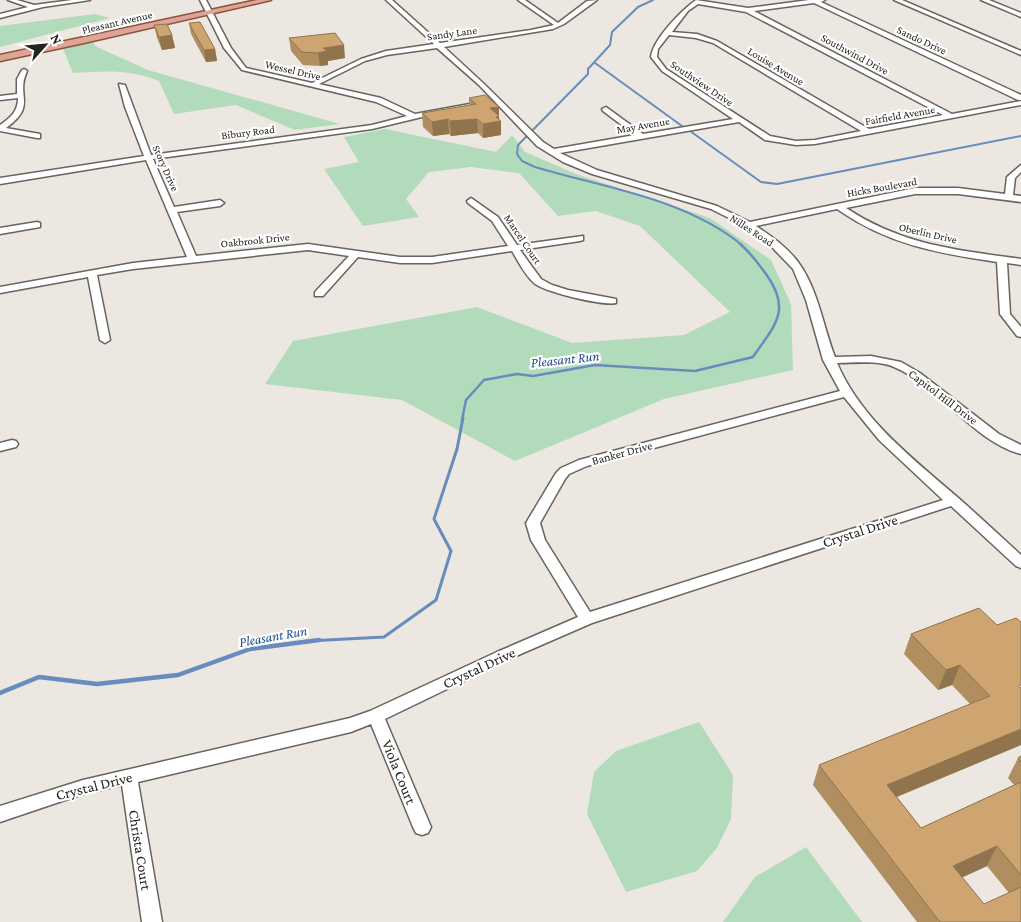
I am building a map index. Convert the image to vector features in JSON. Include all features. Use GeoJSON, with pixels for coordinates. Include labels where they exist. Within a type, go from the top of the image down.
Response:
{"type":"FeatureCollection","features":[{"type":"Feature","properties":{"kind":"main road","name":"Pleasant Avenue"},"geometry":{"type":"LineString","coordinates":[[0,58],[267,0]]}},
{"type":"Feature","properties":{"kind":"main road"},"geometry":{"type":"LineString","coordinates":[[204,2],[237,7]]}},
{"type":"Feature","properties":{"kind":"street"},"geometry":{"type":"LineString","coordinates":[[11,0],[34,7]]}},
{"type":"Feature","properties":{"kind":"street"},"geometry":{"type":"LineString","coordinates":[[0,16],[34,7],[87,0]]}},
{"type":"Feature","properties":{"kind":"street","name":"Nilles Road"},"geometry":{"type":"LineString","coordinates":[[389,0],[498,101],[540,144],[551,152],[578,166],[695,200],[748,225],[784,252],[797,267],[807,288],[829,360],[847,393],[866,419],[894,449],[1021,563]]}},
{"type":"Feature","properties":{"kind":"street"},"geometry":{"type":"LineString","coordinates":[[521,0],[558,25]]}},
{"type":"Feature","properties":{"kind":"street","name":"Sandy Lane"},"geometry":{"type":"LineString","coordinates":[[312,85],[376,55],[531,32],[558,25],[576,10],[594,0]]}},
{"type":"Feature","properties":{"kind":"street"},"geometry":{"type":"LineString","coordinates":[[699,1],[748,10],[818,0]]}},
{"type":"Feature","properties":{"kind":"street","name":"Sando Drive"},"geometry":{"type":"LineString","coordinates":[[818,0],[1021,98]]}},
{"type":"Feature","properties":{"kind":"street"},"geometry":{"type":"LineString","coordinates":[[898,0],[1021,53]]}},
{"type":"Feature","properties":{"kind":"street"},"geometry":{"type":"LineString","coordinates":[[984,0],[1021,15]]}},
{"type":"Feature","properties":{"kind":"street","name":"Southview Drive"},"geometry":{"type":"LineString","coordinates":[[699,1],[686,10],[668,33],[654,54],[657,63],[664,70],[738,120],[768,138],[782,141]]}},
{"type":"Feature","properties":{"kind":"street","name":"Wessel Drive"},"geometry":{"type":"LineString","coordinates":[[204,2],[241,67],[251,72],[386,103],[414,117]]}},
{"type":"Feature","properties":{"kind":"street","name":"Southwind Drive"},"geometry":{"type":"LineString","coordinates":[[748,10],[952,116]]}},
{"type":"Feature","properties":{"kind":"street","name":"Louise Avenue"},"geometry":{"type":"LineString","coordinates":[[668,33],[698,36],[715,42],[868,132]]}},
{"type":"Feature","properties":{"kind":"street"},"geometry":{"type":"LineString","coordinates":[[0,129],[19,114],[23,106],[21,76],[24,71]]}},
{"type":"Feature","properties":{"kind":"street","name":"Story Drive"},"geometry":{"type":"LineString","coordinates":[[121,85],[130,113],[192,259]]}},
{"type":"Feature","properties":{"kind":"street"},"geometry":{"type":"LineString","coordinates":[[0,98],[21,96]]}},
{"type":"Feature","properties":{"kind":"street","name":"Bibury Road"},"geometry":{"type":"LineString","coordinates":[[0,181],[148,157],[372,127],[447,109],[498,101]]}},
{"type":"Feature","properties":{"kind":"street","name":"Fairfield Avenue"},"geometry":{"type":"LineString","coordinates":[[782,141],[815,142],[1021,103]]}},
{"type":"Feature","properties":{"kind":"street"},"geometry":{"type":"LineString","coordinates":[[606,109],[641,136]]}},
{"type":"Feature","properties":{"kind":"street","name":"May Avenue"},"geometry":{"type":"LineString","coordinates":[[551,152],[738,120]]}},
{"type":"Feature","properties":{"kind":"street"},"geometry":{"type":"LineString","coordinates":[[0,129],[37,136]]}},
{"type":"Feature","properties":{"kind":"street"},"geometry":{"type":"LineString","coordinates":[[1009,197],[1011,177],[1021,166]]}},
{"type":"Feature","properties":{"kind":"street","name":"Hicks Boulevard"},"geometry":{"type":"LineString","coordinates":[[748,225],[903,192],[930,190],[958,191],[1021,198]]}},
{"type":"Feature","properties":{"kind":"street","name":"Marcel Court"},"geometry":{"type":"LineString","coordinates":[[471,201],[490,214],[537,281],[566,293],[612,301]]}},
{"type":"Feature","properties":{"kind":"street"},"geometry":{"type":"LineString","coordinates":[[172,210],[220,203]]}},
{"type":"Feature","properties":{"kind":"street","name":"Oberlin Drive"},"geometry":{"type":"LineString","coordinates":[[838,206],[876,230],[900,240],[1021,262]]}},
{"type":"Feature","properties":{"kind":"street"},"geometry":{"type":"LineString","coordinates":[[0,231],[36,226]]}},
{"type":"Feature","properties":{"kind":"street","name":"Oakbrook Drive"},"geometry":{"type":"LineString","coordinates":[[0,290],[92,273],[192,259],[308,247],[400,260],[432,260],[580,238]]}},
{"type":"Feature","properties":{"kind":"street"},"geometry":{"type":"LineString","coordinates":[[319,294],[356,254]]}},
{"type":"Feature","properties":{"kind":"street"},"geometry":{"type":"LineString","coordinates":[[1002,259],[1005,314],[1021,334]]}},
{"type":"Feature","properties":{"kind":"street"},"geometry":{"type":"LineString","coordinates":[[92,273],[105,340]]}},
{"type":"Feature","properties":{"kind":"street","name":"Capitol Hill Drive"},"geometry":{"type":"LineString","coordinates":[[829,360],[871,359],[897,364],[916,375],[995,437],[1021,450]]}},
{"type":"Feature","properties":{"kind":"street","name":"Banker Drive"},"geometry":{"type":"LineString","coordinates":[[587,619],[538,540],[533,523],[539,510],[565,471],[583,463],[847,393]]}},
{"type":"Feature","properties":{"kind":"street","name":"Crystal Drive"},"geometry":{"type":"LineString","coordinates":[[0,814],[83,787],[352,725],[376,716],[502,656],[587,619],[953,501]]}},
{"type":"Feature","properties":{"kind":"street","name":"Viola Court"},"geometry":{"type":"LineString","coordinates":[[376,716],[422,827]]}},
{"type":"Feature","properties":{"kind":"street","name":"Christa Court"},"geometry":{"type":"LineString","coordinates":[[129,777],[152,922]]}},
{"type":"Feature","properties":{"kind":"green space"},"geometry":{"type":"Polygon","coordinates":[[[95,14],[110,18],[0,47],[0,26],[95,14]]]}},
{"type":"Feature","properties":{"kind":"green space"},"geometry":{"type":"Polygon","coordinates":[[[93,42],[95,46],[148,70],[340,124],[295,130],[236,105],[174,114],[159,81],[138,74],[106,71],[73,73],[63,49],[93,42]]]}},
{"type":"Feature","properties":{"kind":"green space"},"geometry":{"type":"Polygon","coordinates":[[[385,129],[496,152],[512,135],[525,152],[576,174],[710,218],[771,260],[791,304],[793,370],[664,399],[515,461],[402,400],[265,384],[293,341],[477,307],[572,343],[684,335],[730,312],[640,226],[596,211],[558,216],[519,173],[471,167],[429,172],[406,199],[419,217],[363,226],[324,169],[359,162],[344,137],[385,129]]]}},
{"type":"Feature","properties":{"kind":"green space"},"geometry":{"type":"Polygon","coordinates":[[[699,722],[733,775],[731,819],[717,848],[697,871],[626,892],[587,814],[594,772],[616,751],[699,722]]]}},
{"type":"Feature","properties":{"kind":"green space"},"geometry":{"type":"Polygon","coordinates":[[[806,847],[862,922],[723,922],[755,877],[806,847]]]}},
{"type":"Feature","properties":{"kind":"building"},"geometry":{"type":"Polygon","coordinates":[[[200,22],[215,49],[204,50],[189,23],[200,22]]]}},
{"type":"Feature","properties":{"kind":"building"},"geometry":{"type":"Polygon","coordinates":[[[167,24],[172,35],[159,37],[154,25],[167,24]]]}},
{"type":"Feature","properties":{"kind":"building"},"geometry":{"type":"Polygon","coordinates":[[[335,33],[344,45],[323,48],[327,51],[318,53],[302,52],[289,38],[335,33]]]}},
{"type":"Feature","properties":{"kind":"building"},"geometry":{"type":"Polygon","coordinates":[[[485,95],[499,107],[490,108],[499,116],[496,117],[501,121],[483,124],[477,119],[450,121],[448,119],[432,122],[422,113],[476,104],[469,98],[485,95]]]}},
{"type":"Feature","properties":{"kind":"building"},"geometry":{"type":"Polygon","coordinates":[[[979,608],[997,625],[1016,618],[1021,622],[1021,685],[1019,686],[1021,688],[1021,729],[887,785],[921,828],[1021,782],[1021,875],[997,846],[953,866],[984,904],[1021,887],[1021,922],[940,922],[819,765],[990,696],[960,665],[946,670],[911,634],[979,608]]]}},
{"type":"Feature","properties":{"kind":"waterway","name":"Pleasant Run"},"geometry":{"type":"LineString","coordinates":[[653,0],[638,7],[612,32],[610,45],[588,69],[588,74],[518,145],[517,154],[522,161],[535,167],[643,196],[669,205],[719,229],[742,245]]}},
{"type":"Feature","properties":{"kind":"waterway"},"geometry":{"type":"LineString","coordinates":[[595,63],[682,126]]}},
{"type":"Feature","properties":{"kind":"waterway"},"geometry":{"type":"LineString","coordinates":[[690,131],[761,182],[777,184],[1021,136]]}},
{"type":"Feature","properties":{"kind":"waterway","name":"Pleasant Run"},"geometry":{"type":"LineString","coordinates":[[462,420],[466,400],[484,380],[517,374],[533,376],[595,365],[695,371],[753,357],[768,336],[778,317],[778,298],[766,274],[740,244]]}},
{"type":"Feature","properties":{"kind":"waterway","name":"Pleasant Run"},"geometry":{"type":"LineString","coordinates":[[314,641],[384,637],[436,600],[451,551],[434,519],[457,449],[463,418]]}},
{"type":"Feature","properties":{"kind":"waterway","name":"Pleasant Run"},"geometry":{"type":"LineString","coordinates":[[314,641],[319,640]]}},
{"type":"Feature","properties":{"kind":"waterway","name":"Pleasant Run"},"geometry":{"type":"LineString","coordinates":[[308,641],[314,641]]}},
{"type":"Feature","properties":{"kind":"waterway","name":"Pleasant Run"},"geometry":{"type":"LineString","coordinates":[[0,693],[39,677],[97,684],[178,675],[250,649],[314,641]]}}]}
